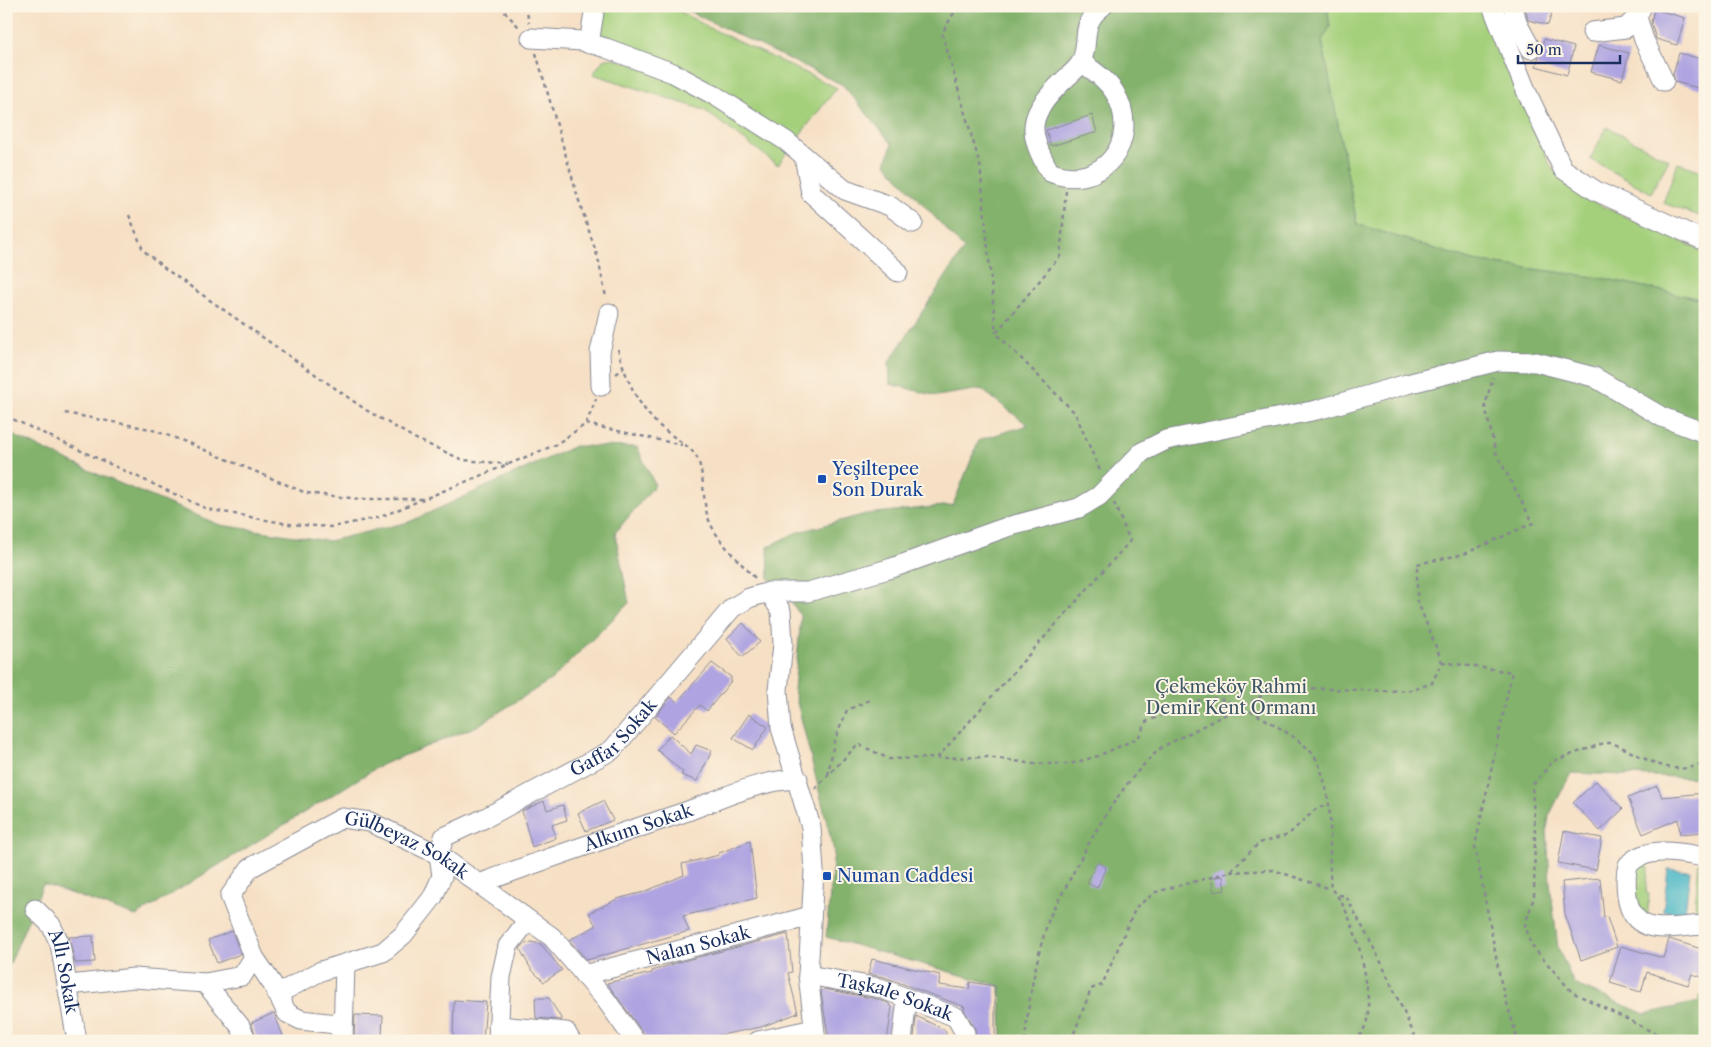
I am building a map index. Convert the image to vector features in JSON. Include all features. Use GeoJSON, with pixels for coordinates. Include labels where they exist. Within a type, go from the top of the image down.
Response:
{"type":"FeatureCollection","features":[{"type":"Feature","properties":{"kind":"street"},"geometry":{"type":"LineString","coordinates":[[589,44],[595,6]]}},
{"type":"Feature","properties":{"kind":"street"},"geometry":{"type":"LineString","coordinates":[[1081,62],[1108,84],[1116,94],[1122,108],[1125,135],[1121,146],[1108,164],[1097,171],[1068,178],[1050,172],[1035,142],[1034,126],[1036,112],[1043,100],[1081,62],[1087,26],[1096,11],[1103,6]]}},
{"type":"Feature","properties":{"kind":"street"},"geometry":{"type":"LineString","coordinates":[[1492,6],[1527,93],[1563,169],[1596,192],[1705,241]]}},
{"type":"Feature","properties":{"kind":"street"},"geometry":{"type":"LineString","coordinates":[[1513,6],[1517,23],[1531,49]]}},
{"type":"Feature","properties":{"kind":"street"},"geometry":{"type":"LineString","coordinates":[[1592,32],[1626,28],[1640,12]]}},
{"type":"Feature","properties":{"kind":"street"},"geometry":{"type":"LineString","coordinates":[[1640,12],[1644,40],[1664,81]]}},
{"type":"Feature","properties":{"kind":"street"},"geometry":{"type":"LineString","coordinates":[[531,38],[582,42],[606,48],[674,73],[786,141],[845,190],[890,206],[914,223]]}},
{"type":"Feature","properties":{"kind":"street"},"geometry":{"type":"LineString","coordinates":[[804,156],[811,193],[898,272]]}},
{"type":"Feature","properties":{"kind":"street"},"geometry":{"type":"LineString","coordinates":[[600,386],[600,352],[609,313]]}},
{"type":"Feature","properties":{"kind":"street","name":"Gaffar Sokak"},"geometry":{"type":"LineString","coordinates":[[439,855],[444,837],[484,818],[612,750],[732,608],[749,598],[769,592],[808,592],[892,568],[1007,527],[1079,508],[1108,488],[1142,452],[1166,440],[1317,410],[1407,384],[1498,361],[1536,362],[1594,377],[1662,417],[1705,433]]}},
{"type":"Feature","properties":{"kind":"street"},"geometry":{"type":"LineString","coordinates":[[758,1041],[815,1035],[808,975],[814,871],[811,827],[781,728],[778,690],[783,644],[782,611],[769,592]]}},
{"type":"Feature","properties":{"kind":"street","name":"Alkıım Sokak"},"geometry":{"type":"LineString","coordinates":[[479,884],[562,852],[707,803],[781,779],[798,779]]}},
{"type":"Feature","properties":{"kind":"street","name":"Gülbeyaz Sokak"},"geometry":{"type":"LineString","coordinates":[[254,957],[230,896],[250,868],[342,818],[370,822],[439,855],[552,937],[606,1000],[635,1041]]}},
{"type":"Feature","properties":{"kind":"street"},"geometry":{"type":"LineString","coordinates":[[1705,857],[1671,853],[1642,854],[1628,865],[1626,882],[1631,914],[1637,922],[1646,927],[1705,925]]}},
{"type":"Feature","properties":{"kind":"street"},"geometry":{"type":"LineString","coordinates":[[277,994],[321,971],[383,952],[403,935],[434,897],[442,876],[439,855]]}},
{"type":"Feature","properties":{"kind":"street","name":"Allı Sokak"},"geometry":{"type":"LineString","coordinates":[[35,909],[51,924],[60,944],[69,985],[77,1041]]}},
{"type":"Feature","properties":{"kind":"street","name":"Nalan Sokak"},"geometry":{"type":"LineString","coordinates":[[584,975],[811,916]]}},
{"type":"Feature","properties":{"kind":"street"},"geometry":{"type":"LineString","coordinates":[[528,920],[508,946],[501,977],[498,1033],[566,1032],[572,1041]]}},
{"type":"Feature","properties":{"kind":"street"},"geometry":{"type":"LineString","coordinates":[[69,985],[134,978],[205,983],[242,976],[254,957],[287,1013],[301,1020],[336,1024],[342,1038]]}},
{"type":"Feature","properties":{"kind":"street"},"geometry":{"type":"LineString","coordinates":[[342,1038],[344,964]]}},
{"type":"Feature","properties":{"kind":"street","name":"Taşkale Sokak"},"geometry":{"type":"LineString","coordinates":[[808,975],[880,988],[956,1017],[965,1033],[964,1041]]}},
{"type":"Feature","properties":{"kind":"street"},"geometry":{"type":"LineString","coordinates":[[205,983],[240,1026],[247,1041]]}},
{"type":"Feature","properties":{"kind":"street"},"geometry":{"type":"LineString","coordinates":[[902,1041],[907,998]]}},
{"type":"Feature","properties":{"kind":"path"},"geometry":{"type":"LineString","coordinates":[[499,6],[531,38]]}},
{"type":"Feature","properties":{"kind":"path"},"geometry":{"type":"LineString","coordinates":[[937,758],[1130,541],[1076,413],[996,333],[980,165],[942,32],[958,6]]}},
{"type":"Feature","properties":{"kind":"path"},"geometry":{"type":"LineString","coordinates":[[996,333],[1060,256],[1068,178]]}},
{"type":"Feature","properties":{"kind":"path"},"geometry":{"type":"LineString","coordinates":[[129,215],[143,250],[167,270],[366,410],[416,439],[463,460],[509,464]]}},
{"type":"Feature","properties":{"kind":"path"},"geometry":{"type":"LineString","coordinates":[[1025,1041],[1028,1005],[1047,923],[1092,838],[1124,787],[1162,747],[1279,687],[1413,690],[1432,683],[1442,662],[1417,600],[1417,564],[1464,554],[1533,523],[1496,452],[1485,406],[1498,361]]}},
{"type":"Feature","properties":{"kind":"path"},"geometry":{"type":"LineString","coordinates":[[6,416],[207,509],[288,524],[332,526],[380,517],[554,445],[586,424],[600,386],[622,369]]}},
{"type":"Feature","properties":{"kind":"path"},"geometry":{"type":"LineString","coordinates":[[66,413],[150,430],[186,442],[306,493],[359,499],[427,499]]}},
{"type":"Feature","properties":{"kind":"path"},"geometry":{"type":"LineString","coordinates":[[586,424],[684,446]]}},
{"type":"Feature","properties":{"kind":"path"},"geometry":{"type":"LineString","coordinates":[[1442,662],[1512,672],[1475,846],[1502,983],[1518,1041]]}},
{"type":"Feature","properties":{"kind":"path"},"geometry":{"type":"LineString","coordinates":[[804,801],[858,744],[889,760],[988,757],[1034,764],[1070,764],[1098,756],[1138,738],[1146,722],[1190,704],[1212,698],[1242,706],[1289,734],[1314,754],[1324,780],[1330,805],[1328,864],[1331,889]]}},
{"type":"Feature","properties":{"kind":"path"},"geometry":{"type":"LineString","coordinates":[[828,775],[834,742],[847,710],[872,699]]}},
{"type":"Feature","properties":{"kind":"path"},"geometry":{"type":"LineString","coordinates":[[1671,1041],[1572,992],[1531,945],[1525,925],[1534,897],[1535,832],[1532,786],[1553,761],[1604,743],[1612,743],[1667,768],[1684,770],[1705,762]]}},
{"type":"Feature","properties":{"kind":"path"},"geometry":{"type":"LineString","coordinates":[[1230,872],[1259,843],[1288,835],[1317,808],[1330,805]]}},
{"type":"Feature","properties":{"kind":"path"},"geometry":{"type":"LineString","coordinates":[[1071,1041],[1091,989],[1102,985],[1136,906],[1156,892],[1230,872],[1273,870],[1331,889],[1338,896],[1359,949],[1368,988],[1368,1022],[1357,1041]]}},
{"type":"Feature","properties":{"kind":"path"},"geometry":{"type":"LineString","coordinates":[[1338,896],[1346,896],[1380,960],[1416,1041]]}},
{"type":"Feature","properties":{"kind":"path"},"geometry":{"type":"LineString","coordinates":[[1270,1041],[1278,1038],[1285,1041]]}},
{"type":"Feature","properties":{"kind":"green space"},"geometry":{"type":"Polygon","coordinates":[[[603,6],[670,6],[710,28],[837,88],[795,141],[599,34],[603,6]]]}},
{"type":"Feature","properties":{"kind":"green space","name":"Çekmeköy Rahmi Demir Kent Ormanı"},"geometry":{"type":"Polygon","coordinates":[[[678,6],[1327,6],[1330,27],[1322,40],[1357,224],[1473,261],[1602,278],[1705,300],[1705,778],[1571,773],[1549,816],[1547,829],[1550,883],[1558,948],[1574,984],[1645,1014],[1698,1002],[1700,994],[1705,995],[1705,1041],[1002,1041],[1000,986],[826,937],[834,851],[794,690],[801,617],[782,586],[769,579],[768,547],[795,533],[866,514],[953,505],[979,440],[1028,425],[981,389],[937,396],[890,384],[889,362],[964,249],[886,164],[892,144],[843,85],[678,6]]]}},
{"type":"Feature","properties":{"kind":"green space"},"geometry":{"type":"Polygon","coordinates":[[[1327,6],[1483,6],[1552,169],[1595,203],[1705,252],[1705,300],[1602,278],[1473,261],[1357,224],[1322,40],[1330,27],[1327,6]]]}},
{"type":"Feature","properties":{"kind":"green space"},"geometry":{"type":"Polygon","coordinates":[[[612,58],[668,76],[788,151],[778,165],[704,110],[593,74],[603,60],[612,58]]]}},
{"type":"Feature","properties":{"kind":"green space"},"geometry":{"type":"Polygon","coordinates":[[[1607,127],[1669,160],[1651,193],[1590,159],[1607,127]]]}},
{"type":"Feature","properties":{"kind":"green space"},"geometry":{"type":"Polygon","coordinates":[[[1678,163],[1705,172],[1705,218],[1663,203],[1678,163]]]}},
{"type":"Feature","properties":{"kind":"green space"},"geometry":{"type":"Polygon","coordinates":[[[6,432],[97,474],[220,525],[329,541],[409,522],[575,446],[637,447],[655,485],[615,533],[629,603],[552,679],[477,726],[381,765],[136,916],[43,884],[6,973],[6,432]]]}},
{"type":"Feature","properties":{"kind":"green space"},"geometry":{"type":"Polygon","coordinates":[[[1649,858],[1646,893],[1649,894],[1647,921],[1638,909],[1633,881],[1634,866],[1649,858]]]}},
{"type":"Feature","properties":{"kind":"green space"},"geometry":{"type":"Polygon","coordinates":[[[1699,863],[1705,864],[1705,919],[1694,919],[1699,863]]]}},
{"type":"Feature","properties":{"kind":"water"},"geometry":{"type":"Polygon","coordinates":[[[1668,869],[1690,871],[1685,913],[1663,911],[1668,869]]]}},
{"type":"Feature","properties":{"kind":"building"},"geometry":{"type":"Polygon","coordinates":[[[1525,6],[1554,6],[1548,25],[1528,20],[1525,6]]]}},
{"type":"Feature","properties":{"kind":"building"},"geometry":{"type":"Polygon","coordinates":[[[1654,9],[1685,18],[1677,45],[1656,39],[1651,23],[1654,9]]]}},
{"type":"Feature","properties":{"kind":"building"},"geometry":{"type":"Polygon","coordinates":[[[1544,39],[1574,47],[1567,75],[1536,66],[1544,39]]]}},
{"type":"Feature","properties":{"kind":"building"},"geometry":{"type":"Polygon","coordinates":[[[1599,45],[1629,53],[1622,80],[1591,72],[1599,45]]]}},
{"type":"Feature","properties":{"kind":"building"},"geometry":{"type":"Polygon","coordinates":[[[1679,53],[1705,60],[1705,78],[1702,89],[1675,82],[1673,74],[1679,53]]]}},
{"type":"Feature","properties":{"kind":"building"},"geometry":{"type":"Polygon","coordinates":[[[1092,115],[1097,132],[1051,146],[1046,130],[1092,115]]]}},
{"type":"Feature","properties":{"kind":"building"},"geometry":{"type":"Polygon","coordinates":[[[743,623],[760,642],[742,657],[727,638],[743,623]]]}},
{"type":"Feature","properties":{"kind":"building"},"geometry":{"type":"Polygon","coordinates":[[[712,663],[731,677],[731,681],[707,711],[700,705],[674,733],[655,717],[671,697],[677,702],[712,663]]]}},
{"type":"Feature","properties":{"kind":"building"},"geometry":{"type":"Polygon","coordinates":[[[749,714],[768,727],[753,750],[733,738],[749,714]]]}},
{"type":"Feature","properties":{"kind":"building"},"geometry":{"type":"Polygon","coordinates":[[[670,735],[691,754],[696,745],[712,751],[697,781],[681,775],[683,772],[657,750],[670,735]]]}},
{"type":"Feature","properties":{"kind":"building"},"geometry":{"type":"Polygon","coordinates":[[[1596,781],[1623,809],[1600,831],[1573,803],[1596,781]]]}},
{"type":"Feature","properties":{"kind":"building"},"geometry":{"type":"Polygon","coordinates":[[[1657,786],[1662,797],[1705,793],[1705,832],[1680,834],[1678,819],[1643,834],[1628,798],[1657,786]]]}},
{"type":"Feature","properties":{"kind":"building"},"geometry":{"type":"Polygon","coordinates":[[[544,801],[547,810],[563,805],[567,820],[552,825],[556,838],[532,847],[522,811],[544,801]]]}},
{"type":"Feature","properties":{"kind":"building"},"geometry":{"type":"Polygon","coordinates":[[[603,801],[613,820],[586,831],[578,813],[603,801]]]}},
{"type":"Feature","properties":{"kind":"building"},"geometry":{"type":"Polygon","coordinates":[[[1564,831],[1602,838],[1596,870],[1558,863],[1564,831]]]}},
{"type":"Feature","properties":{"kind":"building"},"geometry":{"type":"Polygon","coordinates":[[[750,841],[757,898],[683,916],[689,931],[587,960],[569,940],[596,926],[589,913],[617,899],[644,892],[684,875],[682,864],[719,855],[719,853],[750,841]]]}},
{"type":"Feature","properties":{"kind":"building"},"geometry":{"type":"Polygon","coordinates":[[[1097,862],[1106,867],[1097,888],[1087,883],[1097,862]]]}},
{"type":"Feature","properties":{"kind":"building"},"geometry":{"type":"Polygon","coordinates":[[[1223,876],[1225,890],[1214,892],[1211,878],[1223,876]]]}},
{"type":"Feature","properties":{"kind":"building"},"geometry":{"type":"Polygon","coordinates":[[[1600,878],[1604,918],[1607,917],[1617,947],[1581,960],[1565,914],[1562,882],[1600,878]]]}},
{"type":"Feature","properties":{"kind":"building"},"geometry":{"type":"Polygon","coordinates":[[[232,931],[241,954],[217,963],[208,940],[232,931]]]}},
{"type":"Feature","properties":{"kind":"building"},"geometry":{"type":"Polygon","coordinates":[[[788,934],[792,972],[788,973],[798,1013],[761,1027],[691,1041],[646,1041],[644,1034],[607,983],[652,973],[652,971],[679,962],[788,934]]]}},
{"type":"Feature","properties":{"kind":"building"},"geometry":{"type":"Polygon","coordinates":[[[93,936],[95,962],[75,963],[69,937],[93,936]]]}},
{"type":"Feature","properties":{"kind":"building"},"geometry":{"type":"Polygon","coordinates":[[[1669,939],[1705,950],[1705,978],[1692,974],[1688,985],[1647,972],[1641,992],[1610,983],[1621,946],[1663,958],[1669,939]]]}},
{"type":"Feature","properties":{"kind":"building"},"geometry":{"type":"Polygon","coordinates":[[[531,942],[541,944],[562,970],[544,982],[531,969],[520,949],[523,945],[531,942]]]}},
{"type":"Feature","properties":{"kind":"building"},"geometry":{"type":"Polygon","coordinates":[[[872,959],[940,975],[939,985],[969,989],[970,982],[995,986],[995,1041],[975,1041],[975,1028],[964,1010],[965,1007],[884,977],[868,974],[872,959]]]}},
{"type":"Feature","properties":{"kind":"building"},"geometry":{"type":"Polygon","coordinates":[[[824,989],[877,999],[888,1003],[892,1007],[887,1041],[829,1041],[821,992],[824,989]]]}},
{"type":"Feature","properties":{"kind":"building"},"geometry":{"type":"Polygon","coordinates":[[[535,998],[549,998],[562,1020],[536,1018],[535,998]]]}},
{"type":"Feature","properties":{"kind":"building"},"geometry":{"type":"Polygon","coordinates":[[[454,1000],[486,1002],[483,1041],[453,1041],[454,1000]]]}},
{"type":"Feature","properties":{"kind":"building"},"geometry":{"type":"Polygon","coordinates":[[[274,1013],[285,1041],[258,1041],[251,1023],[274,1013]]]}},
{"type":"Feature","properties":{"kind":"building"},"geometry":{"type":"Polygon","coordinates":[[[355,1015],[383,1016],[382,1035],[377,1035],[377,1041],[354,1041],[355,1015]]]}},
{"type":"Feature","properties":{"kind":"building"},"geometry":{"type":"Polygon","coordinates":[[[916,1016],[945,1030],[948,1041],[914,1038],[916,1016]]]}},
{"type":"Feature","properties":{"kind":"place","name":"Yeşiltepee Son Durak"},"geometry":{"type":"Point","coordinates":[822,479]}},
{"type":"Feature","properties":{"kind":"place","name":"Numan Caddesi"},"geometry":{"type":"Point","coordinates":[827,876]}}]}
